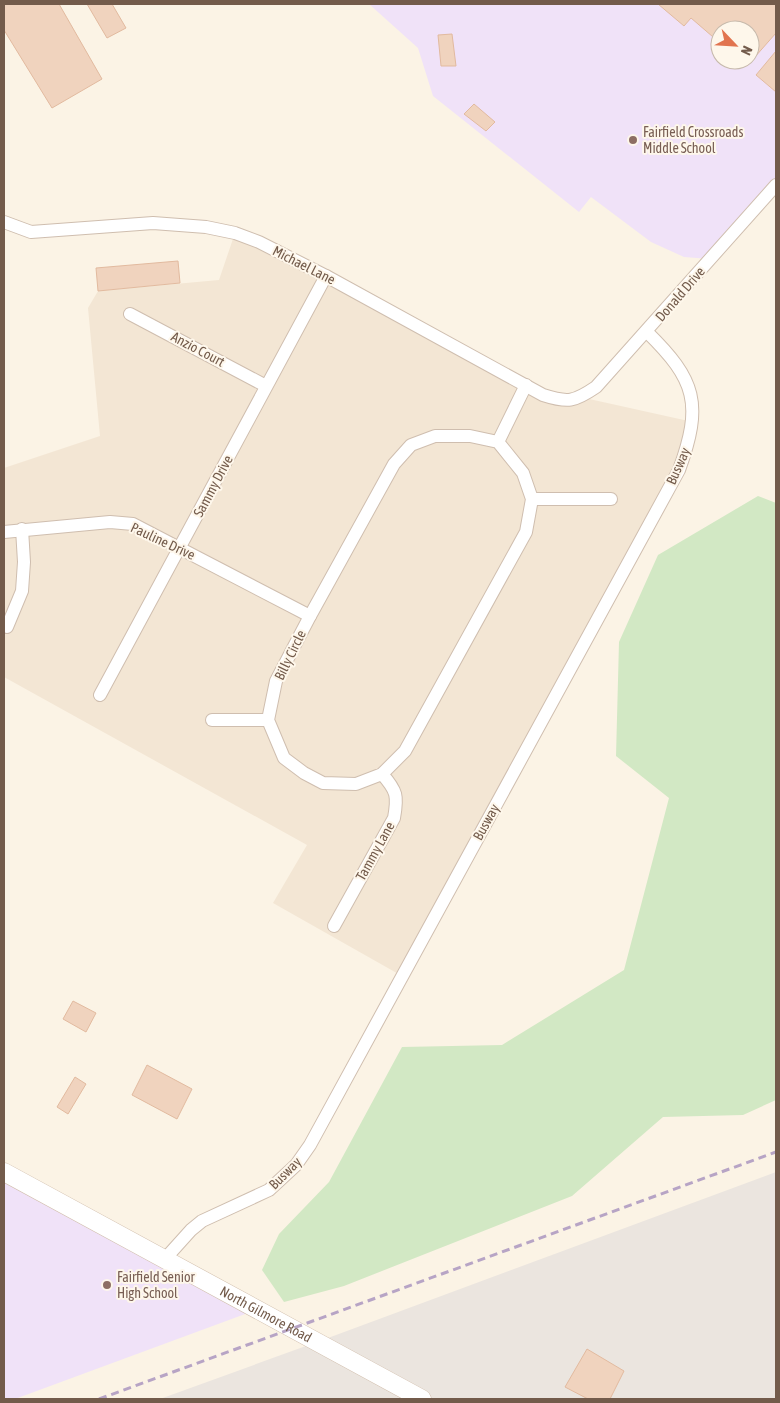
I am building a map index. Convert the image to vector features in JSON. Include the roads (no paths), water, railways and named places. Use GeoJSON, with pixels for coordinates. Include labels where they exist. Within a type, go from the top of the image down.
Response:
{"type":"FeatureCollection","features":[{"type":"Feature","properties":{"kind":"street","name":"Donald Drive"},"geometry":{"type":"LineString","coordinates":[[579,399],[596,387],[647,332],[776,185]]}},
{"type":"Feature","properties":{"kind":"street","name":"Michael Lane"},"geometry":{"type":"LineString","coordinates":[[4,222],[30,232],[153,224],[206,227],[259,242],[326,276],[543,396],[564,402],[579,399]]}},
{"type":"Feature","properties":{"kind":"street","name":"Sammy Drive"},"geometry":{"type":"LineString","coordinates":[[100,695],[326,276]]}},
{"type":"Feature","properties":{"kind":"street","name":"Anzio Court"},"geometry":{"type":"LineString","coordinates":[[130,314],[266,386]]}},
{"type":"Feature","properties":{"kind":"street","name":"Busway"},"geometry":{"type":"LineString","coordinates":[[164,1260],[191,1230],[202,1221],[269,1190],[296,1165],[310,1145],[678,470],[693,422],[691,400],[685,376],[672,356],[647,332]]}},
{"type":"Feature","properties":{"kind":"street"},"geometry":{"type":"LineString","coordinates":[[212,720],[268,720],[284,758],[304,773],[323,783],[356,784],[382,774],[405,751],[526,532],[532,499],[523,473],[498,442],[526,385]]}},
{"type":"Feature","properties":{"kind":"street","name":"Billy Circle"},"geometry":{"type":"LineString","coordinates":[[268,720],[276,681],[394,464],[411,445],[435,436],[470,436],[498,442]]}},
{"type":"Feature","properties":{"kind":"street"},"geometry":{"type":"LineString","coordinates":[[532,499],[611,499]]}},
{"type":"Feature","properties":{"kind":"street","name":"Pauline Drive"},"geometry":{"type":"LineString","coordinates":[[4,532],[110,522],[133,524],[310,616]]}},
{"type":"Feature","properties":{"kind":"street"},"geometry":{"type":"LineString","coordinates":[[8,628],[22,591],[24,562],[22,529]]}},
{"type":"Feature","properties":{"kind":"street","name":"Tammy Lane"},"geometry":{"type":"LineString","coordinates":[[334,926],[394,818],[398,798],[393,786],[382,774]]}},
{"type":"Feature","properties":{"kind":"street","name":"North Gilmore Road"},"geometry":{"type":"LineString","coordinates":[[4,1172],[422,1399]]}},
{"type":"Feature","properties":{"kind":"railway"},"geometry":{"type":"LineString","coordinates":[[99,1399],[776,1152]]}},
{"type":"Feature","properties":{"kind":"place","name":"Fairfield Crossroads Middle School"},"geometry":{"type":"Point","coordinates":[633,140]}},
{"type":"Feature","properties":{"kind":"place","name":"Fairfield Senior High School"},"geometry":{"type":"Point","coordinates":[107,1285]}}]}
